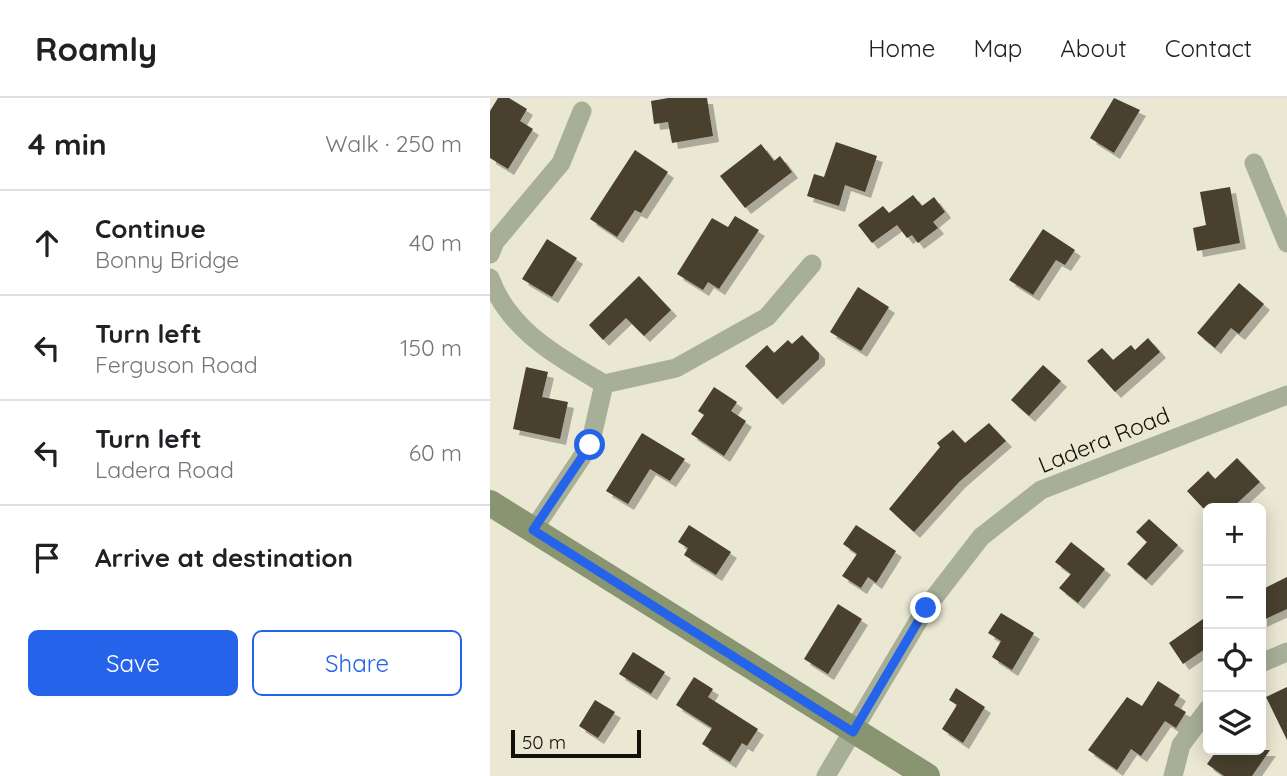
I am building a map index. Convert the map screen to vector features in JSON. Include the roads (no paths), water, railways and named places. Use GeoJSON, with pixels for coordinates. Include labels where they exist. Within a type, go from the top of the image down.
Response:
{"type":"FeatureCollection","features":[{"type":"Feature","properties":{"kind":"street"},"geometry":{"type":"LineString","coordinates":[[490,254],[495,243],[561,163],[582,111]]}},
{"type":"Feature","properties":{"kind":"street"},"geometry":{"type":"LineString","coordinates":[[1254,163],[1287,243]]}},
{"type":"Feature","properties":{"kind":"street"},"geometry":{"type":"LineString","coordinates":[[490,278],[497,296],[537,343],[604,384],[676,368],[767,317],[812,264]]}},
{"type":"Feature","properties":{"kind":"street"},"geometry":{"type":"LineString","coordinates":[[533,530],[590,445],[604,384]]}},
{"type":"Feature","properties":{"kind":"street","name":"Ladera Road"},"geometry":{"type":"LineString","coordinates":[[826,776],[926,608],[981,537],[1041,490],[1287,395]]}},
{"type":"Feature","properties":{"kind":"street"},"geometry":{"type":"LineString","coordinates":[[490,503],[927,776]]}},
{"type":"Feature","properties":{"kind":"street"},"geometry":{"type":"LineString","coordinates":[[1266,661],[1287,652]]}},
{"type":"Feature","properties":{"kind":"street"},"geometry":{"type":"LineString","coordinates":[[1173,776],[1181,745],[1203,716]]}}]}
